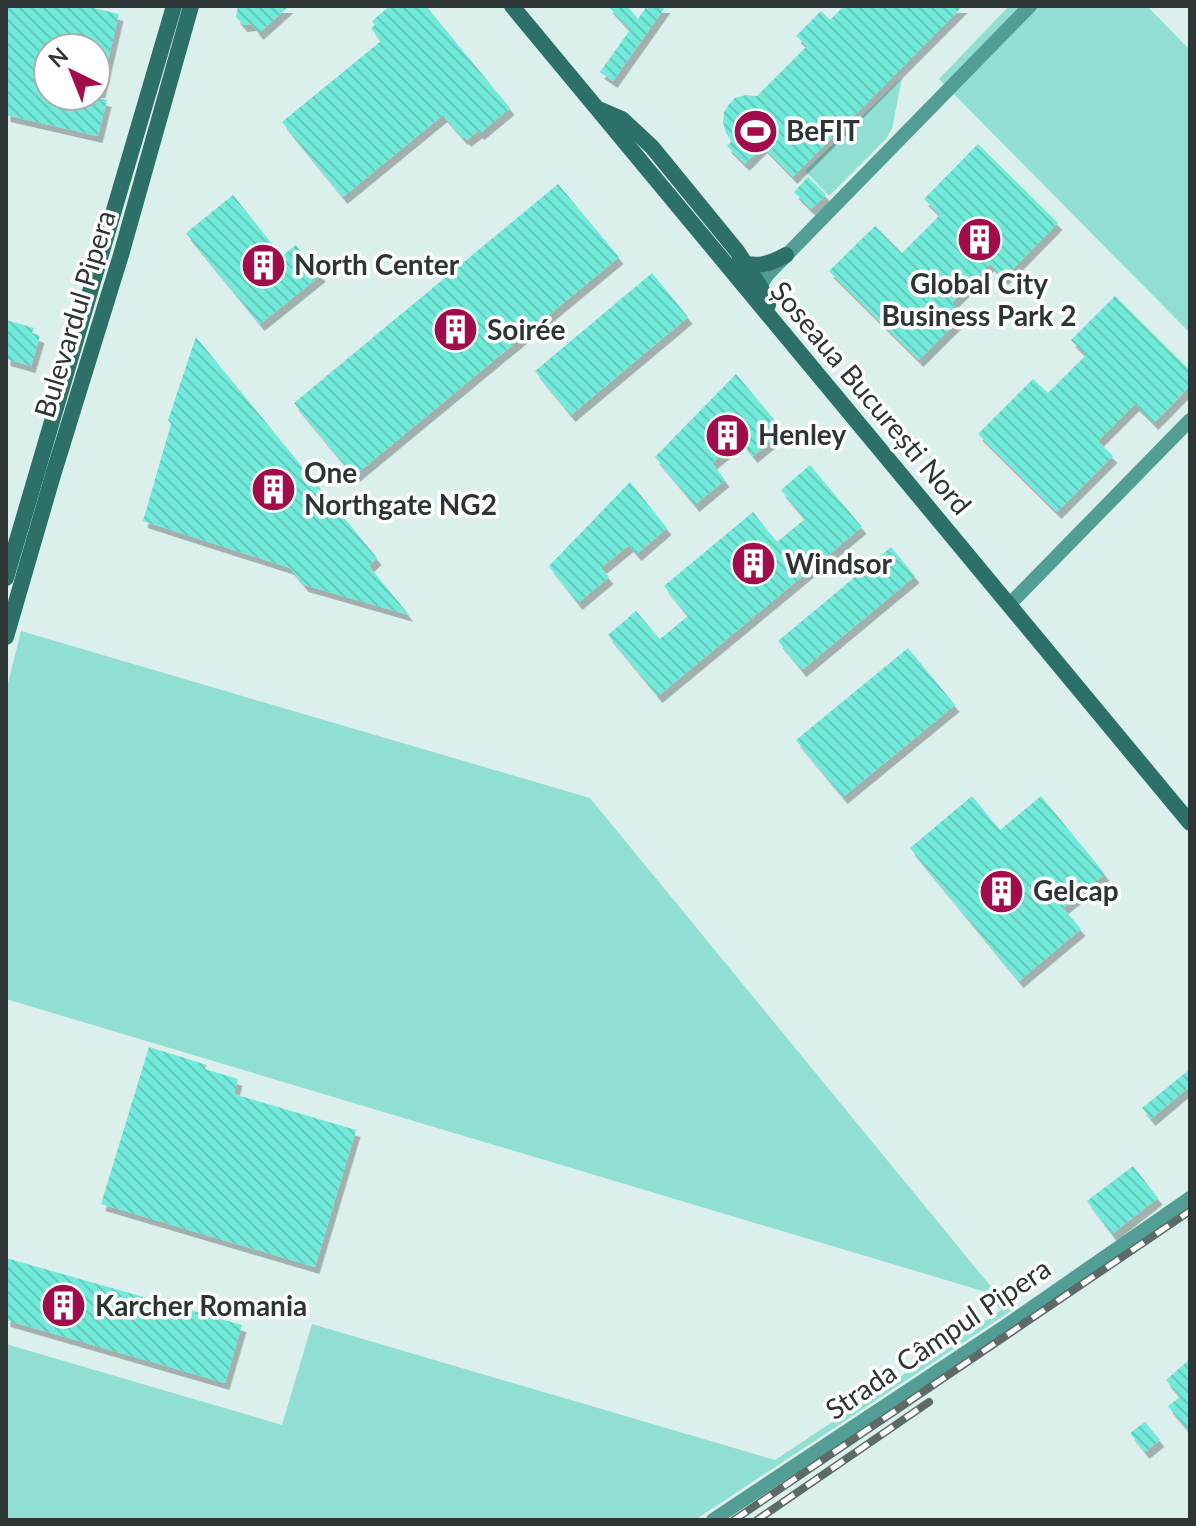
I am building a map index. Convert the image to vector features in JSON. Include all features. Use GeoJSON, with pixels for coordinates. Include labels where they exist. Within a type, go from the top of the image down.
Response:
{"type":"FeatureCollection","features":[{"type":"Feature","properties":{"kind":"main road","name":"Bulevardul Pipera"},"geometry":{"type":"LineString","coordinates":[[6,578],[174,6]]}},
{"type":"Feature","properties":{"kind":"main road","name":"Bulevardul Pipera"},"geometry":{"type":"LineString","coordinates":[[6,637],[121,255],[191,6]]}},
{"type":"Feature","properties":{"kind":"main road","name":"Șoseaua București Nord"},"geometry":{"type":"LineString","coordinates":[[512,6],[1190,823]]}},
{"type":"Feature","properties":{"kind":"main road"},"geometry":{"type":"LineString","coordinates":[[598,109],[613,114],[641,136],[719,228],[747,264],[779,328]]}},
{"type":"Feature","properties":{"kind":"main road"},"geometry":{"type":"LineString","coordinates":[[710,245],[722,255],[747,264],[766,264],[786,255]]}},
{"type":"Feature","properties":{"kind":"street"},"geometry":{"type":"LineString","coordinates":[[761,306],[761,288],[768,274],[1030,6]]}},
{"type":"Feature","properties":{"kind":"street"},"geometry":{"type":"LineString","coordinates":[[1009,605],[1190,420]]}},
{"type":"Feature","properties":{"kind":"street","name":"Strada Câmpul Pipera"},"geometry":{"type":"LineString","coordinates":[[713,1520],[1004,1327],[1190,1198]]}},
{"type":"Feature","properties":{"kind":"green space"},"geometry":{"type":"Polygon","coordinates":[[[1009,6],[1147,6],[1190,50],[1190,333],[939,79],[1009,6]]]}},
{"type":"Feature","properties":{"kind":"green space"},"geometry":{"type":"Polygon","coordinates":[[[902,78],[892,129],[885,140],[829,196],[805,171],[902,78]]]}},
{"type":"Feature","properties":{"kind":"green space"},"geometry":{"type":"Polygon","coordinates":[[[21,631],[590,798],[1011,1311],[695,1520],[6,1520],[6,1344],[282,1425],[312,1324],[775,1460],[1001,1310],[986,1292],[6,999],[6,691],[21,631]]]}},
{"type":"Feature","properties":{"kind":"building"},"geometry":{"type":"Polygon","coordinates":[[[6,6],[85,6],[119,14],[112,44],[112,32],[32,32],[32,112],[104,112],[98,136],[6,115],[6,6]]]}},
{"type":"Feature","properties":{"kind":"building"},"geometry":{"type":"Polygon","coordinates":[[[238,6],[289,6],[259,33],[252,24],[243,25],[236,17],[238,6]]]}},
{"type":"Feature","properties":{"kind":"building"},"geometry":{"type":"Polygon","coordinates":[[[390,6],[426,6],[510,108],[467,140],[443,115],[343,197],[282,122],[381,41],[371,28],[375,25],[372,21],[390,6]]]}},
{"type":"Feature","properties":{"kind":"building"},"geometry":{"type":"Polygon","coordinates":[[[608,6],[627,6],[638,19],[647,6],[666,6],[613,81],[600,72],[630,30],[608,6]]]}},
{"type":"Feature","properties":{"kind":"building"},"geometry":{"type":"Polygon","coordinates":[[[844,6],[963,6],[793,177],[763,146],[745,164],[727,146],[732,141],[723,122],[729,104],[735,98],[757,96],[807,46],[796,36],[821,11],[830,20],[844,6]]]}},
{"type":"Feature","properties":{"kind":"building","name":"Global City Business Park 2"},"geometry":{"type":"Polygon","coordinates":[[[978,144],[1058,223],[1004,278],[990,264],[952,303],[964,315],[919,360],[829,271],[875,226],[902,253],[940,215],[924,199],[978,144]]]}},
{"type":"Feature","properties":{"kind":"building"},"geometry":{"type":"Polygon","coordinates":[[[808,177],[826,195],[811,209],[794,192],[808,177]]]}},
{"type":"Feature","properties":{"kind":"building","name":"Soirée"},"geometry":{"type":"Polygon","coordinates":[[[558,184],[619,257],[354,476],[294,403],[558,184]]]}},
{"type":"Feature","properties":{"kind":"building","name":"North Center"},"geometry":{"type":"Polygon","coordinates":[[[233,195],[282,256],[296,245],[321,275],[260,324],[186,233],[233,195]]]}},
{"type":"Feature","properties":{"kind":"building"},"geometry":{"type":"Polygon","coordinates":[[[652,273],[688,317],[571,415],[535,371],[652,273]]]}},
{"type":"Feature","properties":{"kind":"building"},"geometry":{"type":"Polygon","coordinates":[[[1115,296],[1190,370],[1190,386],[1154,423],[1135,404],[1098,441],[1113,456],[1057,512],[978,434],[1033,379],[1048,393],[1086,355],[1071,340],[1115,296]]]}},
{"type":"Feature","properties":{"kind":"building"},"geometry":{"type":"Polygon","coordinates":[[[6,320],[34,328],[32,333],[40,336],[31,366],[6,359],[6,320]]]}},
{"type":"Feature","properties":{"kind":"building","name":"One Northgate NG2"},"geometry":{"type":"Polygon","coordinates":[[[196,337],[377,558],[369,566],[409,615],[304,585],[290,568],[143,521],[171,424],[168,420],[196,337]]]}},
{"type":"Feature","properties":{"kind":"building","name":"Henley"},"geometry":{"type":"Polygon","coordinates":[[[736,374],[784,431],[753,456],[740,440],[712,463],[725,480],[695,505],[655,457],[736,374]]]}},
{"type":"Feature","properties":{"kind":"building","name":"Windsor"},"geometry":{"type":"Polygon","coordinates":[[[810,465],[862,527],[658,696],[608,635],[636,611],[660,639],[688,616],[664,586],[753,512],[777,542],[805,519],[781,490],[810,465]]]}},
{"type":"Feature","properties":{"kind":"building"},"geometry":{"type":"Polygon","coordinates":[[[630,482],[667,528],[637,554],[629,545],[601,568],[609,577],[578,603],[549,566],[630,482]]]}},
{"type":"Feature","properties":{"kind":"building"},"geometry":{"type":"Polygon","coordinates":[[[891,547],[915,576],[802,670],[778,641],[891,547]]]}},
{"type":"Feature","properties":{"kind":"building"},"geometry":{"type":"Polygon","coordinates":[[[908,648],[955,705],[843,797],[796,740],[908,648]]]}},
{"type":"Feature","properties":{"kind":"building","name":"Gelcap"},"geometry":{"type":"Polygon","coordinates":[[[972,796],[1000,830],[1041,796],[1105,874],[1063,908],[1081,929],[1019,981],[910,848],[972,796]]]}},
{"type":"Feature","properties":{"kind":"building"},"geometry":{"type":"Polygon","coordinates":[[[149,1047],[207,1065],[205,1069],[238,1079],[234,1094],[356,1130],[315,1267],[101,1204],[149,1047]]]}},
{"type":"Feature","properties":{"kind":"building"},"geometry":{"type":"Polygon","coordinates":[[[1190,1069],[1190,1086],[1151,1119],[1142,1108],[1190,1069]]]}},
{"type":"Feature","properties":{"kind":"building"},"geometry":{"type":"Polygon","coordinates":[[[1133,1166],[1158,1198],[1112,1234],[1087,1201],[1133,1166]]]}},
{"type":"Feature","properties":{"kind":"building"},"geometry":{"type":"Polygon","coordinates":[[[6,1258],[242,1325],[225,1383],[6,1320],[6,1258]]]}},
{"type":"Feature","properties":{"kind":"building"},"geometry":{"type":"Polygon","coordinates":[[[1190,1359],[1190,1433],[1168,1406],[1180,1397],[1166,1380],[1190,1359]]]}},
{"type":"Feature","properties":{"kind":"building"},"geometry":{"type":"Polygon","coordinates":[[[1145,1422],[1160,1440],[1145,1452],[1130,1433],[1145,1422]]]}},
{"type":"Feature","properties":{"kind":"railway"},"geometry":{"type":"LineString","coordinates":[[734,1520],[1190,1211]]}},
{"type":"Feature","properties":{"kind":"railway"},"geometry":{"type":"LineString","coordinates":[[757,1520],[929,1402]]}},
{"type":"Feature","properties":{"kind":"place","name":"BeFIT"},"geometry":{"type":"Point","coordinates":[755,131]}},
{"type":"Feature","properties":{"kind":"place","name":"Global City Business Park 2"},"geometry":{"type":"Point","coordinates":[979,240]}},
{"type":"Feature","properties":{"kind":"place","name":"North Center"},"geometry":{"type":"Point","coordinates":[263,265]}},
{"type":"Feature","properties":{"kind":"place","name":"Soirée"},"geometry":{"type":"Point","coordinates":[456,330]}},
{"type":"Feature","properties":{"kind":"place","name":"Henley"},"geometry":{"type":"Point","coordinates":[727,435]}},
{"type":"Feature","properties":{"kind":"place","name":"One Northgate NG2"},"geometry":{"type":"Point","coordinates":[273,489]}},
{"type":"Feature","properties":{"kind":"place","name":"Windsor"},"geometry":{"type":"Point","coordinates":[754,564]}},
{"type":"Feature","properties":{"kind":"place","name":"Gelcap"},"geometry":{"type":"Point","coordinates":[1002,891]}},
{"type":"Feature","properties":{"kind":"place","name":"Karcher Romania"},"geometry":{"type":"Point","coordinates":[64,1306]}}]}
